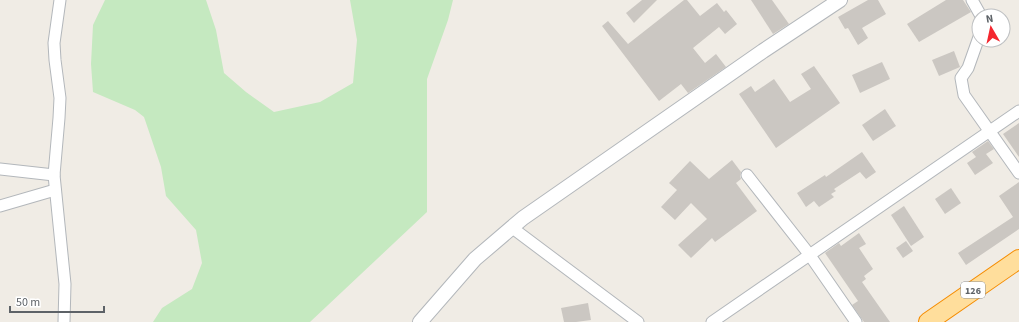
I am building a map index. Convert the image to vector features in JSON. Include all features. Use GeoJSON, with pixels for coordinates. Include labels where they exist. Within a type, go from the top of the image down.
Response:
{"type":"FeatureCollection","features":[{"type":"Feature","properties":{"kind":"highway","name":"126"},"geometry":{"type":"LineString","coordinates":[[928,322],[1019,259]]}},
{"type":"Feature","properties":{"kind":"street"},"geometry":{"type":"LineString","coordinates":[[59,0],[54,43],[60,98],[60,118],[54,174],[64,284],[64,322]]}},
{"type":"Feature","properties":{"kind":"street"},"geometry":{"type":"LineString","coordinates":[[420,322],[475,258],[511,227],[762,51],[840,0]]}},
{"type":"Feature","properties":{"kind":"street"},"geometry":{"type":"LineString","coordinates":[[975,48],[968,68],[961,78],[964,95],[1019,173]]}},
{"type":"Feature","properties":{"kind":"street"},"geometry":{"type":"LineString","coordinates":[[712,322],[1019,111]]}},
{"type":"Feature","properties":{"kind":"street"},"geometry":{"type":"LineString","coordinates":[[0,169],[54,174]]}},
{"type":"Feature","properties":{"kind":"street"},"geometry":{"type":"LineString","coordinates":[[747,175],[810,254],[856,322]]}},
{"type":"Feature","properties":{"kind":"street"},"geometry":{"type":"LineString","coordinates":[[0,206],[55,190]]}},
{"type":"Feature","properties":{"kind":"street"},"geometry":{"type":"LineString","coordinates":[[511,227],[638,322]]}},
{"type":"Feature","properties":{"kind":"green space"},"geometry":{"type":"Polygon","coordinates":[[[105,0],[206,0],[216,30],[224,73],[246,92],[274,112],[320,102],[353,83],[357,40],[350,0],[453,0],[448,20],[427,79],[427,212],[310,322],[153,322],[162,308],[192,289],[202,263],[196,230],[166,196],[161,167],[144,117],[135,110],[93,92],[91,64],[93,25],[105,0]]]}},
{"type":"Feature","properties":{"kind":"building"},"geometry":{"type":"Polygon","coordinates":[[[642,0],[657,0],[634,23],[626,13],[642,0]]]}},
{"type":"Feature","properties":{"kind":"building"},"geometry":{"type":"Polygon","coordinates":[[[684,0],[687,0],[700,16],[717,3],[724,12],[726,10],[737,24],[725,34],[719,27],[693,48],[705,63],[716,54],[726,67],[688,93],[681,84],[659,101],[602,26],[608,21],[628,44],[684,0]]]}},
{"type":"Feature","properties":{"kind":"building"},"geometry":{"type":"Polygon","coordinates":[[[751,0],[772,0],[789,24],[773,34],[751,0]]]}},
{"type":"Feature","properties":{"kind":"building"},"geometry":{"type":"Polygon","coordinates":[[[868,0],[878,0],[886,14],[862,28],[868,38],[858,45],[848,28],[845,29],[838,17],[868,0]]]}},
{"type":"Feature","properties":{"kind":"building"},"geometry":{"type":"Polygon","coordinates":[[[946,0],[963,0],[971,12],[919,42],[907,24],[946,0]]]}},
{"type":"Feature","properties":{"kind":"building"},"geometry":{"type":"Polygon","coordinates":[[[954,51],[960,67],[939,76],[932,60],[954,51]]]}},
{"type":"Feature","properties":{"kind":"building"},"geometry":{"type":"Polygon","coordinates":[[[882,62],[890,79],[860,93],[852,75],[882,62]]]}},
{"type":"Feature","properties":{"kind":"building"},"geometry":{"type":"Polygon","coordinates":[[[814,66],[840,103],[776,148],[739,94],[751,86],[755,92],[774,79],[790,102],[811,89],[801,74],[814,66]]]}},
{"type":"Feature","properties":{"kind":"building"},"geometry":{"type":"Polygon","coordinates":[[[885,109],[896,126],[873,141],[862,125],[885,109]]]}},
{"type":"Feature","properties":{"kind":"building"},"geometry":{"type":"Polygon","coordinates":[[[1019,123],[1019,157],[1003,134],[1019,123]]]}},
{"type":"Feature","properties":{"kind":"building"},"geometry":{"type":"Polygon","coordinates":[[[988,141],[994,149],[986,154],[993,163],[975,175],[967,163],[976,157],[972,152],[988,141]]]}},
{"type":"Feature","properties":{"kind":"building"},"geometry":{"type":"Polygon","coordinates":[[[862,152],[876,172],[866,179],[860,172],[834,189],[836,191],[831,194],[834,197],[819,207],[814,201],[806,207],[797,193],[825,175],[826,177],[862,152]]]}},
{"type":"Feature","properties":{"kind":"building"},"geometry":{"type":"Polygon","coordinates":[[[732,160],[741,172],[741,179],[736,183],[757,211],[715,242],[712,238],[691,258],[678,245],[707,219],[691,203],[675,220],[661,207],[677,190],[669,183],[690,161],[709,179],[732,160]]]}},
{"type":"Feature","properties":{"kind":"building"},"geometry":{"type":"Polygon","coordinates":[[[1019,182],[1019,229],[966,265],[958,253],[1013,217],[999,196],[1019,182]]]}},
{"type":"Feature","properties":{"kind":"building"},"geometry":{"type":"Polygon","coordinates":[[[951,188],[961,203],[945,214],[935,199],[951,188]]]}},
{"type":"Feature","properties":{"kind":"building"},"geometry":{"type":"Polygon","coordinates":[[[904,206],[924,237],[911,246],[891,215],[904,206]]]}},
{"type":"Feature","properties":{"kind":"building"},"geometry":{"type":"Polygon","coordinates":[[[859,233],[866,244],[859,248],[873,269],[864,276],[866,279],[862,282],[890,322],[864,322],[852,305],[858,301],[825,253],[839,243],[841,246],[859,233]]]}},
{"type":"Feature","properties":{"kind":"building"},"geometry":{"type":"Polygon","coordinates":[[[906,241],[913,251],[903,258],[896,248],[906,241]]]}},
{"type":"Feature","properties":{"kind":"building"},"geometry":{"type":"Polygon","coordinates":[[[588,303],[591,320],[564,322],[561,308],[588,303]]]}}]}
